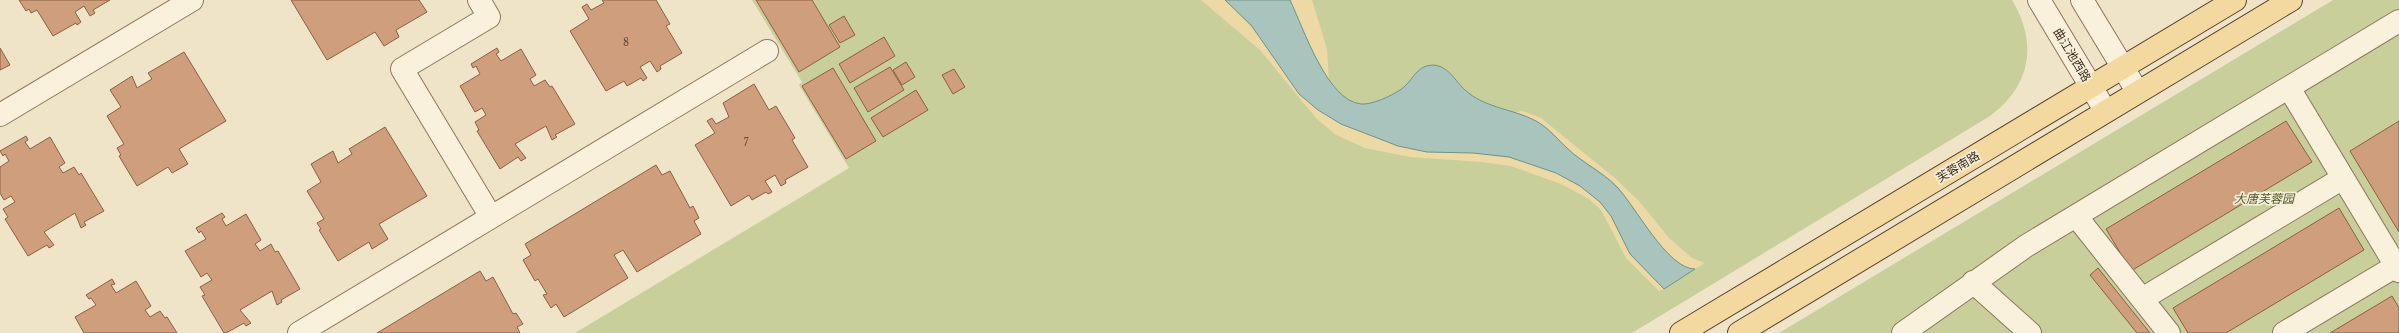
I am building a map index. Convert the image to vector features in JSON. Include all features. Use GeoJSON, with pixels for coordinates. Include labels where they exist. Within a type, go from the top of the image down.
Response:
{"type":"FeatureCollection","features":[{"type":"Feature","properties":{"kind":"main road","name":"芙蓉南路"},"geometry":{"type":"LineString","coordinates":[[1681,333],[2235,0]]}},
{"type":"Feature","properties":{"kind":"main road"},"geometry":{"type":"LineString","coordinates":[[1739,333],[2137,91],[2291,0]]}},
{"type":"Feature","properties":{"kind":"street"},"geometry":{"type":"LineString","coordinates":[[0,115],[192,0]]}},
{"type":"Feature","properties":{"kind":"street"},"geometry":{"type":"LineString","coordinates":[[479,0],[489,17],[402,69],[491,217]]}},
{"type":"Feature","properties":{"kind":"street","name":"曲江池西路"},"geometry":{"type":"LineString","coordinates":[[2039,0],[2106,110]]}},
{"type":"Feature","properties":{"kind":"street"},"geometry":{"type":"LineString","coordinates":[[2082,0],[2137,91]]}},
{"type":"Feature","properties":{"kind":"street"},"geometry":{"type":"LineString","coordinates":[[1903,333],[1973,282],[2076,216],[2399,22]]}},
{"type":"Feature","properties":{"kind":"street"},"geometry":{"type":"LineString","coordinates":[[299,333],[767,51]]}},
{"type":"Feature","properties":{"kind":"street"},"geometry":{"type":"LineString","coordinates":[[2284,333],[2398,268],[2289,88]]}},
{"type":"Feature","properties":{"kind":"street"},"geometry":{"type":"LineString","coordinates":[[2142,299],[2343,178]]}},
{"type":"Feature","properties":{"kind":"street"},"geometry":{"type":"LineString","coordinates":[[2076,216],[2169,333]]}},
{"type":"Feature","properties":{"kind":"street"},"geometry":{"type":"LineString","coordinates":[[1973,282],[2030,333]]}},
{"type":"Feature","properties":{"kind":"green space"},"geometry":{"type":"Polygon","coordinates":[[[752,0],[2012,0],[2020,16],[2025,32],[2027,48],[2026,63],[2022,77],[2004,104],[1990,116],[1632,333],[575,333],[849,168],[799,85],[802,82],[752,0]]]}},
{"type":"Feature","properties":{"kind":"green space","name":"大唐芙蓉园"},"geometry":{"type":"Polygon","coordinates":[[[2333,0],[2399,0],[2399,333],[1779,333],[2333,0]]]}},
{"type":"Feature","properties":{"kind":"sand"},"geometry":{"type":"Polygon","coordinates":[[[1201,0],[1225,0],[1260,36],[1299,94],[1318,110],[1341,124],[1398,146],[1427,152],[1485,153],[1509,157],[1556,172],[1580,186],[1600,202],[1611,216],[1630,254],[1664,289],[1659,291],[1626,258],[1601,210],[1589,199],[1561,184],[1511,166],[1481,162],[1410,157],[1365,148],[1336,135],[1316,118],[1260,50],[1201,0]]]}},
{"type":"Feature","properties":{"kind":"sand"},"geometry":{"type":"Polygon","coordinates":[[[1290,0],[1312,0],[1327,49],[1329,80],[1311,48],[1290,0]]]}},
{"type":"Feature","properties":{"kind":"sand"},"geometry":{"type":"Polygon","coordinates":[[[1523,111],[1541,118],[1616,179],[1639,201],[1669,238],[1692,258],[1705,263],[1695,269],[1684,266],[1674,259],[1652,234],[1616,185],[1574,154],[1540,124],[1533,119],[1515,112],[1523,111]]]}},
{"type":"Feature","properties":{"kind":"water"},"geometry":{"type":"Polygon","coordinates":[[[1225,0],[1290,0],[1309,44],[1327,77],[1337,90],[1349,100],[1365,104],[1381,100],[1404,87],[1422,68],[1432,65],[1438,66],[1447,71],[1465,90],[1481,101],[1536,121],[1564,146],[1605,176],[1616,186],[1652,235],[1674,259],[1684,266],[1695,269],[1664,289],[1630,254],[1611,216],[1600,202],[1580,186],[1556,173],[1509,157],[1473,153],[1427,152],[1398,146],[1341,124],[1318,110],[1299,94],[1251,25],[1225,0]]]}},
{"type":"Feature","properties":{"kind":"building"},"geometry":{"type":"Polygon","coordinates":[[[19,0],[110,0],[93,10],[95,13],[90,16],[84,6],[75,12],[81,22],[77,25],[76,23],[53,36],[37,10],[31,13],[29,9],[26,11],[19,0]]]}},
{"type":"Feature","properties":{"kind":"building"},"geometry":{"type":"Polygon","coordinates":[[[291,0],[419,0],[427,12],[396,30],[399,37],[384,46],[375,32],[327,60],[291,0]]]}},
{"type":"Feature","properties":{"kind":"building"},"geometry":{"type":"Polygon","coordinates":[[[602,0],[656,0],[670,24],[666,26],[682,53],[660,66],[661,69],[657,72],[650,61],[640,67],[647,78],[643,81],[641,78],[627,86],[624,81],[606,91],[570,31],[589,19],[582,7],[587,4],[591,10],[604,3],[602,0]]]}},
{"type":"Feature","properties":{"kind":"building"},"geometry":{"type":"Polygon","coordinates":[[[756,0],[812,0],[840,47],[799,72],[756,0]]]}},
{"type":"Feature","properties":{"kind":"building"},"geometry":{"type":"Polygon","coordinates":[[[844,16],[855,35],[840,43],[829,25],[844,16]]]}},
{"type":"Feature","properties":{"kind":"building"},"geometry":{"type":"Polygon","coordinates":[[[884,37],[895,56],[850,83],[839,64],[884,37]]]}},
{"type":"Feature","properties":{"kind":"building"},"geometry":{"type":"Polygon","coordinates":[[[0,48],[10,65],[0,70],[0,48]]]}},
{"type":"Feature","properties":{"kind":"building"},"geometry":{"type":"Polygon","coordinates":[[[497,48],[499,52],[496,54],[501,61],[521,49],[536,75],[530,79],[534,86],[545,80],[550,87],[552,86],[575,124],[555,135],[557,137],[552,140],[546,126],[515,144],[526,158],[521,161],[518,157],[500,169],[477,131],[479,130],[475,122],[486,115],[482,108],[475,112],[460,86],[480,74],[476,66],[473,68],[471,64],[497,48]]]}},
{"type":"Feature","properties":{"kind":"building"},"geometry":{"type":"Polygon","coordinates":[[[184,52],[226,121],[179,149],[188,164],[172,173],[168,167],[137,186],[119,156],[121,155],[117,148],[124,144],[107,116],[121,107],[110,90],[132,76],[137,88],[152,79],[148,73],[184,52]]]}},
{"type":"Feature","properties":{"kind":"building"},"geometry":{"type":"Polygon","coordinates":[[[906,62],[915,77],[902,85],[893,70],[906,62]]]}},
{"type":"Feature","properties":{"kind":"building"},"geometry":{"type":"Polygon","coordinates":[[[890,67],[904,90],[868,112],[854,88],[890,67]]]}},
{"type":"Feature","properties":{"kind":"building"},"geometry":{"type":"Polygon","coordinates":[[[833,68],[876,141],[846,159],[802,86],[833,68]]]}},
{"type":"Feature","properties":{"kind":"building"},"geometry":{"type":"Polygon","coordinates":[[[954,69],[965,87],[953,94],[942,75],[954,69]]]}},
{"type":"Feature","properties":{"kind":"building"},"geometry":{"type":"Polygon","coordinates":[[[754,84],[769,110],[776,106],[795,138],[792,140],[808,167],[785,180],[786,183],[781,186],[775,175],[765,181],[772,192],[768,194],[766,192],[752,200],[749,195],[731,206],[695,145],[715,133],[707,121],[712,118],[716,124],[729,117],[723,103],[754,84]]]}},
{"type":"Feature","properties":{"kind":"building"},"geometry":{"type":"Polygon","coordinates":[[[916,90],[928,110],[883,137],[871,118],[916,90]]]}},
{"type":"Feature","properties":{"kind":"building"},"geometry":{"type":"Polygon","coordinates":[[[2286,121],[2312,162],[2131,271],[2106,229],[2286,121]]]}},
{"type":"Feature","properties":{"kind":"building"},"geometry":{"type":"Polygon","coordinates":[[[2399,121],[2399,232],[2350,151],[2399,121]]]}},
{"type":"Feature","properties":{"kind":"building"},"geometry":{"type":"Polygon","coordinates":[[[385,127],[427,196],[379,224],[388,239],[372,249],[369,242],[338,261],[319,230],[321,229],[317,223],[324,219],[307,191],[321,182],[311,164],[333,151],[338,163],[352,154],[349,149],[385,127]]]}},
{"type":"Feature","properties":{"kind":"building"},"geometry":{"type":"Polygon","coordinates":[[[26,136],[28,140],[25,142],[30,149],[50,137],[65,163],[59,167],[63,173],[74,167],[79,175],[81,173],[104,211],[84,222],[86,225],[81,228],[75,213],[44,232],[54,245],[49,248],[47,245],[28,256],[5,219],[8,217],[3,209],[15,202],[11,196],[4,200],[0,193],[0,167],[9,161],[5,154],[3,156],[0,151],[26,136]]]}},
{"type":"Feature","properties":{"kind":"building"},"geometry":{"type":"Polygon","coordinates":[[[656,165],[662,175],[670,171],[690,208],[693,206],[699,218],[694,221],[701,234],[637,272],[623,250],[614,255],[628,278],[564,317],[556,304],[551,308],[543,295],[547,294],[538,279],[535,281],[523,260],[531,255],[525,244],[656,165]]]}},
{"type":"Feature","properties":{"kind":"building"},"geometry":{"type":"Polygon","coordinates":[[[2339,208],[2364,250],[2226,333],[2188,333],[2173,308],[2339,208]]]}},
{"type":"Feature","properties":{"kind":"building"},"geometry":{"type":"Polygon","coordinates":[[[222,213],[225,217],[222,219],[226,226],[246,214],[261,240],[255,244],[260,251],[271,244],[275,252],[278,251],[300,289],[281,300],[282,302],[277,305],[272,291],[240,310],[251,323],[246,326],[244,323],[226,333],[224,333],[202,296],[205,295],[200,287],[212,280],[207,273],[201,277],[185,251],[206,239],[201,231],[199,233],[196,228],[222,213]]]}},
{"type":"Feature","properties":{"kind":"building"},"geometry":{"type":"Polygon","coordinates":[[[2098,268],[2150,333],[2137,333],[2090,275],[2098,268]]]}},
{"type":"Feature","properties":{"kind":"building"},"geometry":{"type":"Polygon","coordinates":[[[480,271],[486,281],[493,277],[513,314],[516,313],[523,324],[517,327],[520,333],[377,333],[480,271]]]}},
{"type":"Feature","properties":{"kind":"building"},"geometry":{"type":"Polygon","coordinates":[[[112,279],[115,284],[111,285],[116,293],[136,281],[151,306],[145,310],[150,317],[160,311],[165,318],[167,317],[177,333],[84,333],[75,317],[96,305],[91,298],[89,299],[86,295],[112,279]]]}},
{"type":"Feature","properties":{"kind":"building"},"geometry":{"type":"Polygon","coordinates":[[[2392,296],[2399,308],[2399,333],[2330,333],[2392,296]]]}}]}
